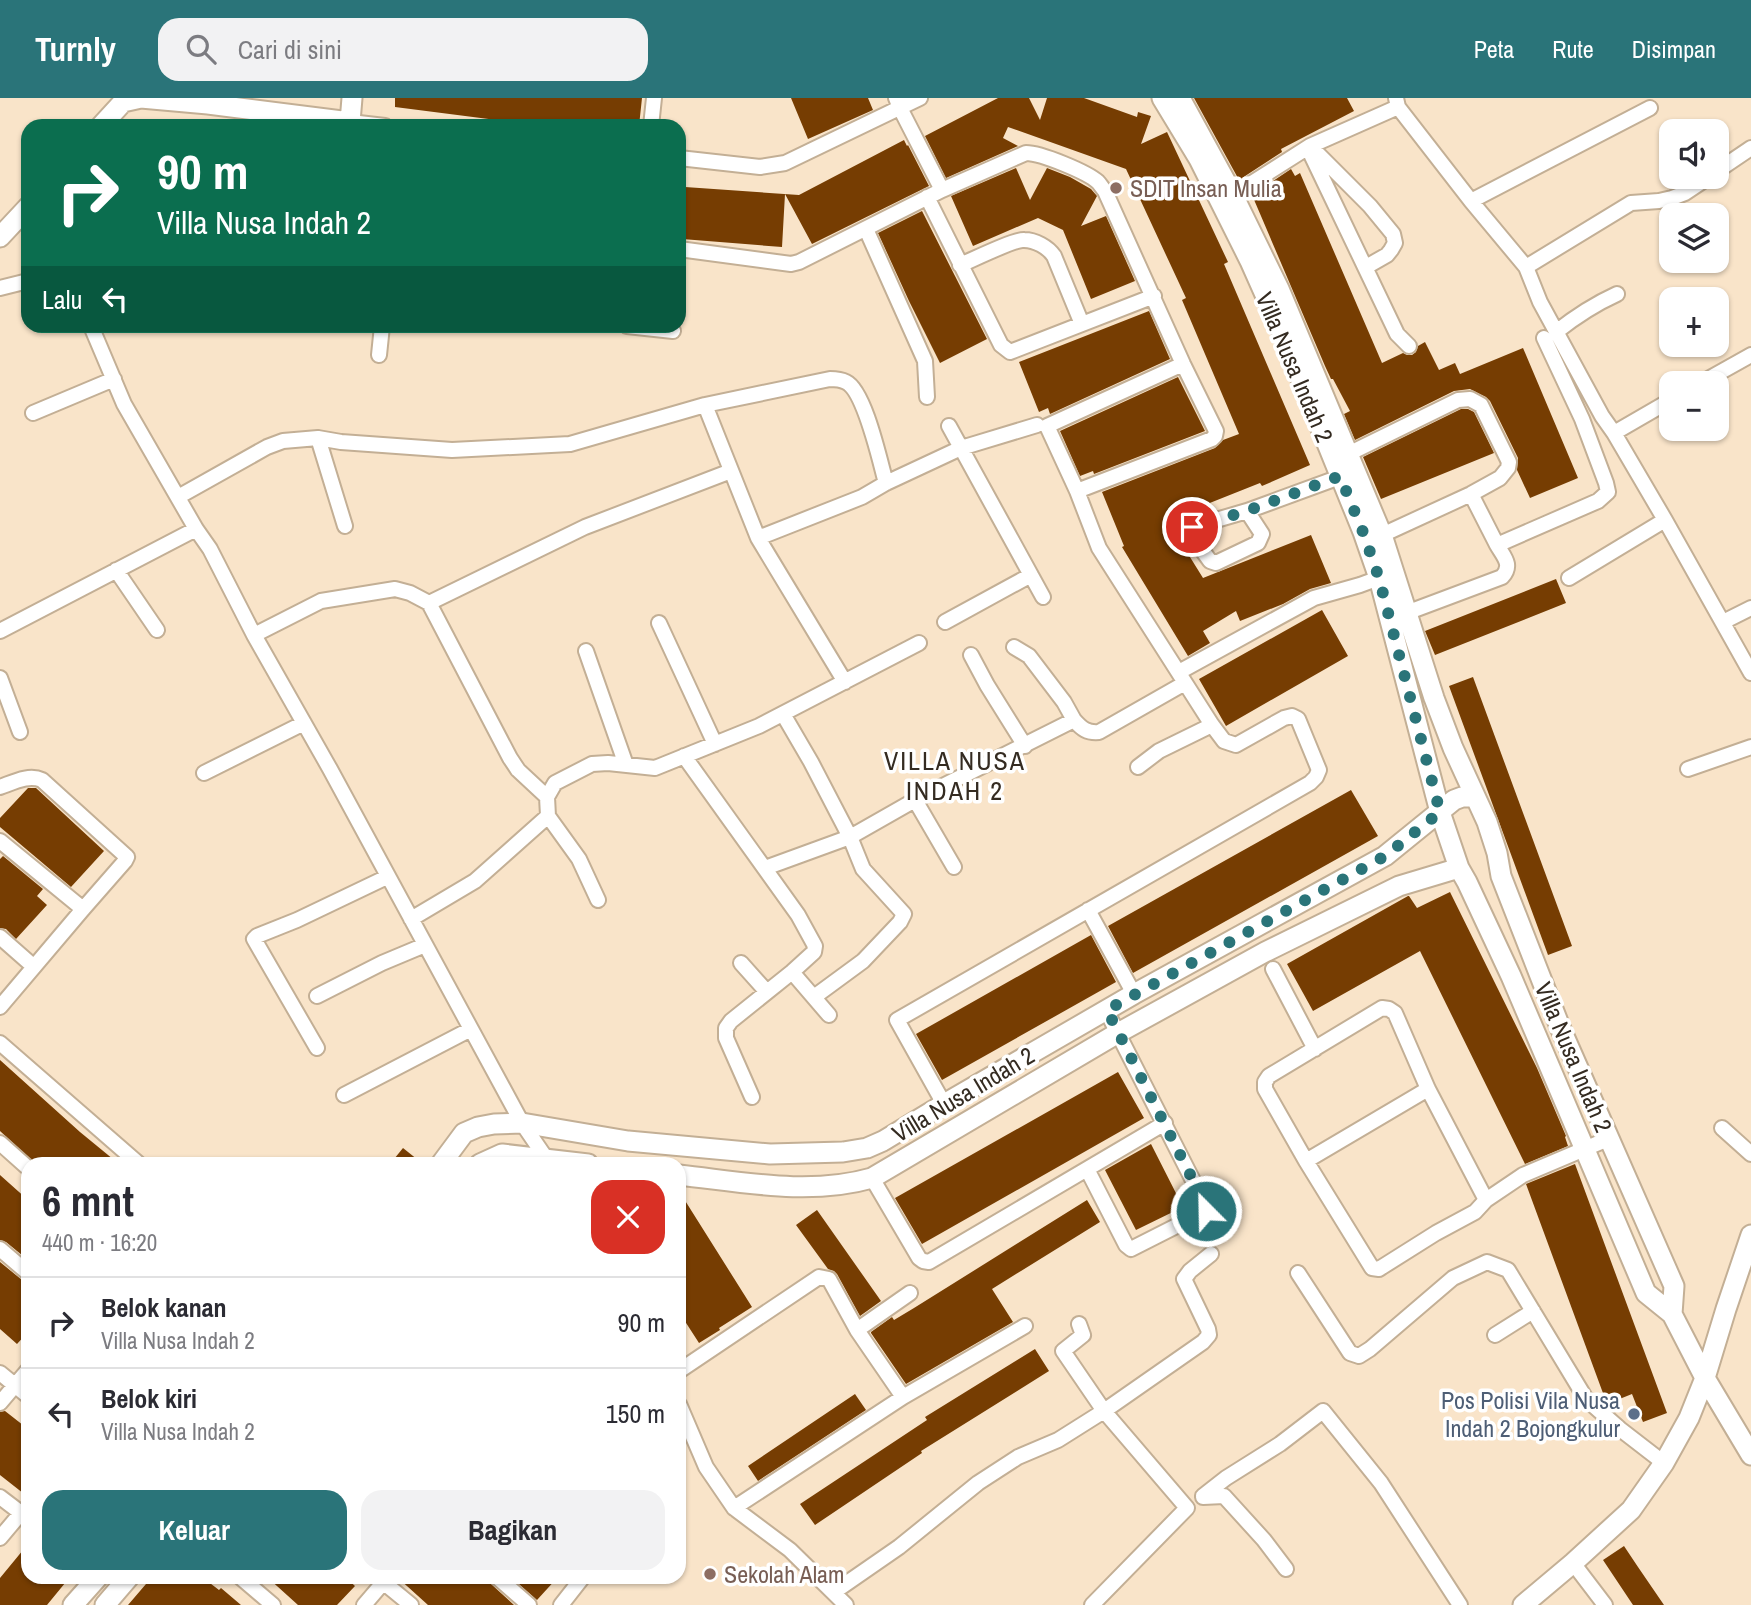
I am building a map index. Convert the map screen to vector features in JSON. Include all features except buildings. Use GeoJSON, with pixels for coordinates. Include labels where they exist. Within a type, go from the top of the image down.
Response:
{"type":"FeatureCollection","features":[{"type":"Feature","properties":{"kind":"main road"},"geometry":{"type":"LineString","coordinates":[[107,119],[122,100],[141,98],[311,119]]}},
{"type":"Feature","properties":{"kind":"main road"},"geometry":{"type":"LineString","coordinates":[[350,119],[352,98]]}},
{"type":"Feature","properties":{"kind":"main road","name":"Villa Nusa Indah 2"},"geometry":{"type":"LineString","coordinates":[[1162,98],[1199,159],[1242,264],[1283,335],[1345,465],[1382,535],[1434,698],[1487,822],[1501,876],[1560,1027],[1674,1286],[1672,1314]]}},
{"type":"Feature","properties":{"kind":"main road","name":"Villa Nusa Indah 2"},"geometry":{"type":"LineString","coordinates":[[1180,98],[1233,195],[1279,289],[1345,465],[1379,578],[1440,812],[1463,875],[1511,976],[1646,1293],[1672,1314],[1705,1378],[1751,1455]]}},
{"type":"Feature","properties":{"kind":"main road"},"geometry":{"type":"LineString","coordinates":[[0,237],[21,215]]}},
{"type":"Feature","properties":{"kind":"main road","name":"Villa Nusa Indah 2"},"geometry":{"type":"LineString","coordinates":[[446,1157],[464,1133],[495,1124],[522,1123],[628,1141],[770,1154],[843,1152],[867,1148],[883,1142],[1134,994],[1385,856],[1447,805],[1462,797],[1475,797]]}},
{"type":"Feature","properties":{"kind":"main road"},"geometry":{"type":"LineString","coordinates":[[1463,875],[1483,885],[1501,876]]}},
{"type":"Feature","properties":{"kind":"main road","name":"Villa Nusa Indah 2"},"geometry":{"type":"LineString","coordinates":[[686,1176],[771,1186],[832,1187],[872,1178],[1118,1033],[1265,952],[1399,886],[1463,875]]}},
{"type":"Feature","properties":{"kind":"main road"},"geometry":{"type":"LineString","coordinates":[[495,1157],[502,1154],[522,1157]]}},
{"type":"Feature","properties":{"kind":"main road"},"geometry":{"type":"LineString","coordinates":[[1601,1187],[1625,1177]]}},
{"type":"Feature","properties":{"kind":"main road"},"geometry":{"type":"LineString","coordinates":[[1523,1605],[1631,1510],[1664,1463],[1689,1418],[1705,1378],[1751,1235]]}},
{"type":"Feature","properties":{"kind":"main road"},"geometry":{"type":"LineString","coordinates":[[74,1605],[92,1584]]}},
{"type":"Feature","properties":{"kind":"main road"},"geometry":{"type":"LineString","coordinates":[[105,1605],[124,1584]]}},
{"type":"Feature","properties":{"kind":"street"},"geometry":{"type":"LineString","coordinates":[[652,119],[653,98]]}},
{"type":"Feature","properties":{"kind":"street"},"geometry":{"type":"LineString","coordinates":[[686,159],[760,167],[785,163],[898,103],[920,98]]}},
{"type":"Feature","properties":{"kind":"street"},"geometry":{"type":"LineString","coordinates":[[898,103],[942,190]]}},
{"type":"Feature","properties":{"kind":"street"},"geometry":{"type":"LineString","coordinates":[[1233,195],[1309,147],[1397,103],[1471,201],[1526,267],[1608,492],[1598,501],[1497,545]]}},
{"type":"Feature","properties":{"kind":"street"},"geometry":{"type":"LineString","coordinates":[[1471,201],[1650,108]]}},
{"type":"Feature","properties":{"kind":"street"},"geometry":{"type":"LineString","coordinates":[[1309,147],[1370,206],[1393,234],[1395,243],[1387,255],[1366,267]]}},
{"type":"Feature","properties":{"kind":"street"},"geometry":{"type":"LineString","coordinates":[[1309,147],[1397,334],[1409,346]]}},
{"type":"Feature","properties":{"kind":"street"},"geometry":{"type":"LineString","coordinates":[[1729,163],[1751,148]]}},
{"type":"Feature","properties":{"kind":"street"},"geometry":{"type":"LineString","coordinates":[[686,250],[791,264],[799,262],[927,197],[1026,153],[1046,157],[1091,178],[1105,191],[1216,431],[1212,439],[1077,491]]}},
{"type":"Feature","properties":{"kind":"street"},"geometry":{"type":"LineString","coordinates":[[1526,267],[1631,203],[1660,201],[1691,189]]}},
{"type":"Feature","properties":{"kind":"street"},"geometry":{"type":"LineString","coordinates":[[927,197],[1001,345],[1010,352],[1154,296]]}},
{"type":"Feature","properties":{"kind":"street"},"geometry":{"type":"LineString","coordinates":[[866,229],[925,361],[927,397]]}},
{"type":"Feature","properties":{"kind":"street"},"geometry":{"type":"LineString","coordinates":[[960,265],[1023,239],[1049,249],[1082,324]]}},
{"type":"Feature","properties":{"kind":"street"},"geometry":{"type":"LineString","coordinates":[[0,288],[21,283]]}},
{"type":"Feature","properties":{"kind":"street"},"geometry":{"type":"LineString","coordinates":[[1550,335],[1617,294]]}},
{"type":"Feature","properties":{"kind":"street"},"geometry":{"type":"LineString","coordinates":[[94,333],[124,404],[210,549],[254,635],[522,1123],[545,1157]]}},
{"type":"Feature","properties":{"kind":"street"},"geometry":{"type":"LineString","coordinates":[[379,355],[381,333]]}},
{"type":"Feature","properties":{"kind":"street"},"geometry":{"type":"LineString","coordinates":[[1550,335],[1614,433],[1751,673]]}},
{"type":"Feature","properties":{"kind":"street"},"geometry":{"type":"LineString","coordinates":[[1722,371],[1751,355]]}},
{"type":"Feature","properties":{"kind":"street"},"geometry":{"type":"LineString","coordinates":[[758,538],[862,497],[961,448],[1042,425],[1183,364]]}},
{"type":"Feature","properties":{"kind":"street"},"geometry":{"type":"LineString","coordinates":[[33,413],[114,379]]}},
{"type":"Feature","properties":{"kind":"street"},"geometry":{"type":"LineString","coordinates":[[178,497],[267,447],[284,441],[318,438],[452,450],[570,444],[705,405],[830,379],[845,381],[864,406],[886,483]]}},
{"type":"Feature","properties":{"kind":"street"},"geometry":{"type":"LineString","coordinates":[[1247,511],[1262,534],[1261,539],[1258,543],[1216,563],[1210,561],[1192,536],[1192,527],[1247,511],[1345,465],[1458,400],[1470,399],[1481,405],[1509,462],[1508,468],[1500,478],[1471,494],[1382,535]]}},
{"type":"Feature","properties":{"kind":"street"},"geometry":{"type":"LineString","coordinates":[[705,405],[758,538],[845,682]]}},
{"type":"Feature","properties":{"kind":"street"},"geometry":{"type":"LineString","coordinates":[[1614,433],[1659,407]]}},
{"type":"Feature","properties":{"kind":"street"},"geometry":{"type":"LineString","coordinates":[[944,1104],[897,1020],[1310,783],[1319,770],[1298,719],[1292,716],[1236,745],[1224,741],[1099,548],[1077,491],[1042,425]]}},
{"type":"Feature","properties":{"kind":"street"},"geometry":{"type":"LineString","coordinates":[[949,426],[1043,597]]}},
{"type":"Feature","properties":{"kind":"street"},"geometry":{"type":"LineString","coordinates":[[318,438],[345,526]]}},
{"type":"Feature","properties":{"kind":"street"},"geometry":{"type":"LineString","coordinates":[[429,603],[585,527],[731,471]]}},
{"type":"Feature","properties":{"kind":"street"},"geometry":{"type":"LineString","coordinates":[[1406,613],[1502,577],[1507,569],[1508,565],[1471,494]]}},
{"type":"Feature","properties":{"kind":"street"},"geometry":{"type":"LineString","coordinates":[[1569,578],[1665,520]]}},
{"type":"Feature","properties":{"kind":"street"},"geometry":{"type":"LineString","coordinates":[[0,631],[196,529]]}},
{"type":"Feature","properties":{"kind":"street"},"geometry":{"type":"LineString","coordinates":[[116,570],[157,630]]}},
{"type":"Feature","properties":{"kind":"street"},"geometry":{"type":"LineString","coordinates":[[945,622],[1031,575]]}},
{"type":"Feature","properties":{"kind":"street"},"geometry":{"type":"LineString","coordinates":[[1014,647],[1028,656],[1083,730],[1090,733],[1099,732],[1182,677],[1314,598],[1379,578]]}},
{"type":"Feature","properties":{"kind":"street"},"geometry":{"type":"LineString","coordinates":[[254,635],[321,601],[395,589],[429,603],[510,758],[547,797]]}},
{"type":"Feature","properties":{"kind":"street"},"geometry":{"type":"LineString","coordinates":[[1723,622],[1751,608]]}},
{"type":"Feature","properties":{"kind":"street"},"geometry":{"type":"LineString","coordinates":[[659,622],[715,744]]}},
{"type":"Feature","properties":{"kind":"street"},"geometry":{"type":"LineString","coordinates":[[598,900],[579,859],[548,816],[547,797],[555,783],[592,764],[608,762],[655,768],[783,715],[919,643]]}},
{"type":"Feature","properties":{"kind":"street"},"geometry":{"type":"LineString","coordinates":[[586,651],[626,765]]}},
{"type":"Feature","properties":{"kind":"street"},"geometry":{"type":"LineString","coordinates":[[971,655],[986,685],[1025,746]]}},
{"type":"Feature","properties":{"kind":"street"},"geometry":{"type":"LineString","coordinates":[[0,678],[20,732]]}},
{"type":"Feature","properties":{"kind":"street"},"geometry":{"type":"LineString","coordinates":[[783,715],[850,837],[863,869],[904,914],[863,961],[814,997]]}},
{"type":"Feature","properties":{"kind":"street"},"geometry":{"type":"LineString","coordinates":[[765,868],[850,837],[915,800],[1074,720]]}},
{"type":"Feature","properties":{"kind":"street"},"geometry":{"type":"LineString","coordinates":[[204,774],[304,723]]}},
{"type":"Feature","properties":{"kind":"street"},"geometry":{"type":"LineString","coordinates":[[1138,766],[1159,751],[1212,725]]}},
{"type":"Feature","properties":{"kind":"street"},"geometry":{"type":"LineString","coordinates":[[1688,769],[1751,747]]}},
{"type":"Feature","properties":{"kind":"street"},"geometry":{"type":"LineString","coordinates":[[684,756],[798,915],[816,946],[814,952],[726,1028],[725,1033],[752,1097]]}},
{"type":"Feature","properties":{"kind":"street"},"geometry":{"type":"LineString","coordinates":[[0,787],[28,778],[42,780],[126,856],[125,862],[0,1007]]}},
{"type":"Feature","properties":{"kind":"street"},"geometry":{"type":"LineString","coordinates":[[915,800],[954,867]]}},
{"type":"Feature","properties":{"kind":"street"},"geometry":{"type":"LineString","coordinates":[[411,919],[475,881],[548,816]]}},
{"type":"Feature","properties":{"kind":"street"},"geometry":{"type":"LineString","coordinates":[[0,841],[83,908]]}},
{"type":"Feature","properties":{"kind":"street"},"geometry":{"type":"LineString","coordinates":[[317,1048],[254,939],[387,877]]}},
{"type":"Feature","properties":{"kind":"street"},"geometry":{"type":"LineString","coordinates":[[1088,910],[1134,994]]}},
{"type":"Feature","properties":{"kind":"street"},"geometry":{"type":"LineString","coordinates":[[0,937],[33,967]]}},
{"type":"Feature","properties":{"kind":"street"},"geometry":{"type":"LineString","coordinates":[[317,996],[425,945]]}},
{"type":"Feature","properties":{"kind":"street"},"geometry":{"type":"LineString","coordinates":[[741,962],[767,992]]}},
{"type":"Feature","properties":{"kind":"street"},"geometry":{"type":"LineString","coordinates":[[1273,969],[1315,1049]]}},
{"type":"Feature","properties":{"kind":"street"},"geometry":{"type":"LineString","coordinates":[[792,972],[829,1015]]}},
{"type":"Feature","properties":{"kind":"street"},"geometry":{"type":"LineString","coordinates":[[1486,1200],[1428,1089],[1395,1013],[1389,1009],[1382,1008],[1269,1076],[1265,1082],[1265,1089],[1306,1161],[1375,1269],[1475,1212],[1486,1200],[1523,1175],[1608,1139]]}},
{"type":"Feature","properties":{"kind":"street"},"geometry":{"type":"LineString","coordinates":[[1087,1169],[1126,1245],[1131,1249],[1204,1213],[1207,1208],[1107,1010]]}},
{"type":"Feature","properties":{"kind":"street"},"geometry":{"type":"LineString","coordinates":[[344,1095],[471,1029]]}},
{"type":"Feature","properties":{"kind":"street"},"geometry":{"type":"LineString","coordinates":[[0,1043],[131,1157]]}},
{"type":"Feature","properties":{"kind":"street"},"geometry":{"type":"LineString","coordinates":[[1306,1161],[1428,1089]]}},
{"type":"Feature","properties":{"kind":"street"},"geometry":{"type":"LineString","coordinates":[[872,1178],[919,1258],[929,1262],[1165,1123]]}},
{"type":"Feature","properties":{"kind":"street"},"geometry":{"type":"LineString","coordinates":[[1722,1128],[1751,1154]]}},
{"type":"Feature","properties":{"kind":"street"},"geometry":{"type":"LineString","coordinates":[[0,1143],[21,1162]]}},
{"type":"Feature","properties":{"kind":"street"},"geometry":{"type":"LineString","coordinates":[[0,1249],[21,1267]]}},
{"type":"Feature","properties":{"kind":"street"},"geometry":{"type":"LineString","coordinates":[[834,1592],[899,1547],[978,1483],[1018,1457],[1058,1440],[1203,1342],[1209,1335],[1208,1329],[1184,1279],[1211,1254]]}},
{"type":"Feature","properties":{"kind":"street"},"geometry":{"type":"LineString","coordinates":[[1297,1273],[1350,1353],[1359,1356],[1453,1278],[1487,1262],[1508,1270],[1586,1399],[1664,1463]]}},
{"type":"Feature","properties":{"kind":"street"},"geometry":{"type":"LineString","coordinates":[[686,1366],[819,1277],[828,1279],[903,1397]]}},
{"type":"Feature","properties":{"kind":"street"},"geometry":{"type":"LineString","coordinates":[[858,1330],[910,1293]]}},
{"type":"Feature","properties":{"kind":"street"},"geometry":{"type":"LineString","coordinates":[[1495,1335],[1533,1311]]}},
{"type":"Feature","properties":{"kind":"street"},"geometry":{"type":"LineString","coordinates":[[1079,1324],[1083,1335],[1063,1351],[1104,1410],[1187,1508]]}},
{"type":"Feature","properties":{"kind":"street"},"geometry":{"type":"LineString","coordinates":[[734,1508],[903,1397],[1026,1326]]}},
{"type":"Feature","properties":{"kind":"street"},"geometry":{"type":"LineString","coordinates":[[0,1373],[21,1390]]}},
{"type":"Feature","properties":{"kind":"street"},"geometry":{"type":"LineString","coordinates":[[0,1403],[21,1378]]}},
{"type":"Feature","properties":{"kind":"street"},"geometry":{"type":"LineString","coordinates":[[1091,1605],[1187,1508],[1323,1411],[1381,1483],[1460,1605]]}},
{"type":"Feature","properties":{"kind":"street"},"geometry":{"type":"LineString","coordinates":[[686,1420],[706,1466],[734,1508],[790,1550],[846,1605]]}},
{"type":"Feature","properties":{"kind":"street"},"geometry":{"type":"LineString","coordinates":[[1203,1496],[1224,1496],[1286,1569]]}},
{"type":"Feature","properties":{"kind":"street"},"geometry":{"type":"LineString","coordinates":[[0,1497],[21,1510]]}},
{"type":"Feature","properties":{"kind":"street"},"geometry":{"type":"LineString","coordinates":[[0,1538],[21,1516]]}},
{"type":"Feature","properties":{"kind":"street"},"geometry":{"type":"LineString","coordinates":[[1573,1563],[1605,1605]]}},
{"type":"Feature","properties":{"kind":"street"},"geometry":{"type":"LineString","coordinates":[[248,1584],[273,1605]]}},
{"type":"Feature","properties":{"kind":"street"},"geometry":{"type":"LineString","coordinates":[[364,1605],[379,1584]]}},
{"type":"Feature","properties":{"kind":"street"},"geometry":{"type":"LineString","coordinates":[[388,1584],[411,1605]]}},
{"type":"Feature","properties":{"kind":"street"},"geometry":{"type":"LineString","coordinates":[[505,1584],[529,1605]]}},
{"type":"Feature","properties":{"kind":"street"},"geometry":{"type":"LineString","coordinates":[[561,1605],[578,1584]]}},
{"type":"Feature","properties":{"kind":"place","name":"SDIT Insan Mulia"},"geometry":{"type":"Point","coordinates":[1116,188]}},
{"type":"Feature","properties":{"kind":"place","name":"Pos Polisi Vila Nusa Indah 2 Bojongkulur"},"geometry":{"type":"Point","coordinates":[1634,1414]}},
{"type":"Feature","properties":{"kind":"place","name":"Sekolah Alam"},"geometry":{"type":"Point","coordinates":[710,1574]}},
{"type":"Feature","properties":{"kind":"district","name":"VILLA NUSA INDAH 2"},"geometry":{"type":"Point","coordinates":[955,775]}},
{"type":"Feature","properties":{"kind":"route"},"geometry":{"type":"LineString","coordinates":[[1192,527],[1247,511],[1340,476],[1379,578],[1440,812],[1385,856],[1107,1010],[1207,1208],[1206,1211]]}}]}
